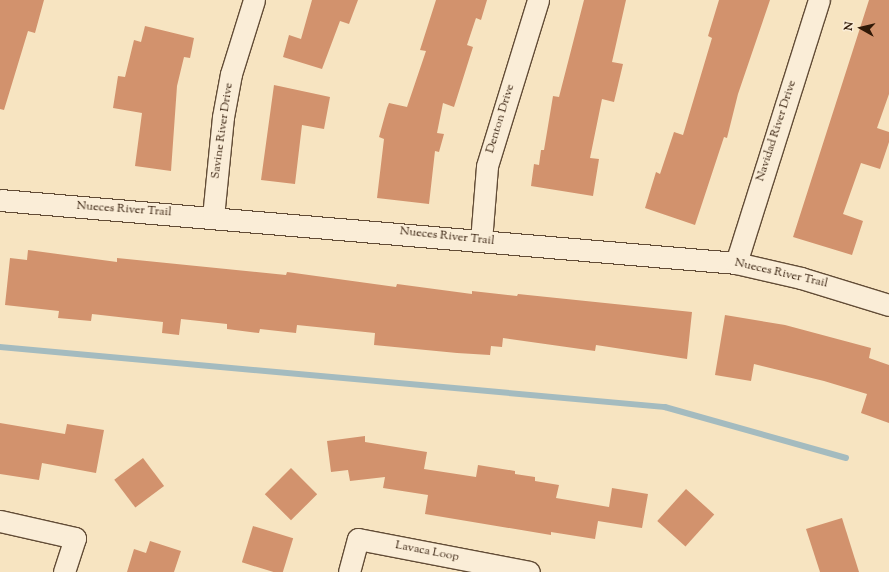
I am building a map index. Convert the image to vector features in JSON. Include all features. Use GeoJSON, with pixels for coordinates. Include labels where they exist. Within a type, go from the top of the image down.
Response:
{"type":"FeatureCollection","features":[{"type":"Feature","properties":{"kind":"street","name":"Savine River Drive"},"geometry":{"type":"LineString","coordinates":[[213,217],[226,102],[254,0]]}},
{"type":"Feature","properties":{"kind":"street","name":"Denton Drive"},"geometry":{"type":"LineString","coordinates":[[481,241],[487,166],[538,0]]}},
{"type":"Feature","properties":{"kind":"street","name":"Navidad River Drive"},"geometry":{"type":"LineString","coordinates":[[736,262],[819,0]]}},
{"type":"Feature","properties":{"kind":"street","name":"Nueces River Trail"},"geometry":{"type":"LineString","coordinates":[[0,200],[736,262],[802,278],[889,305]]}},
{"type":"Feature","properties":{"kind":"street"},"geometry":{"type":"LineString","coordinates":[[0,520],[75,538],[64,572]]}},
{"type":"Feature","properties":{"kind":"street","name":"Lavaca Loop"},"geometry":{"type":"LineString","coordinates":[[348,572],[358,539],[529,572]]}},
{"type":"Feature","properties":{"kind":"building"},"geometry":{"type":"Polygon","coordinates":[[[0,0],[44,0],[35,33],[28,31],[4,110],[0,109],[0,0]]]}},
{"type":"Feature","properties":{"kind":"building"},"geometry":{"type":"Polygon","coordinates":[[[312,0],[358,0],[349,24],[340,21],[322,69],[283,57],[289,35],[301,39],[312,0]]]}},
{"type":"Feature","properties":{"kind":"building"},"geometry":{"type":"Polygon","coordinates":[[[436,0],[487,0],[481,20],[476,18],[467,45],[473,47],[454,107],[443,103],[437,133],[444,134],[439,152],[435,151],[429,204],[377,198],[384,139],[379,137],[387,108],[389,103],[407,107],[426,51],[420,50],[436,0]]]}},
{"type":"Feature","properties":{"kind":"building"},"geometry":{"type":"Polygon","coordinates":[[[584,0],[626,0],[612,62],[623,64],[614,102],[602,99],[590,158],[599,159],[593,196],[531,186],[534,164],[539,165],[541,150],[544,150],[553,96],[559,97],[584,0]]]}},
{"type":"Feature","properties":{"kind":"building"},"geometry":{"type":"Polygon","coordinates":[[[719,0],[770,0],[738,94],[727,138],[724,137],[695,225],[645,208],[656,172],[660,174],[674,132],[683,135],[712,38],[708,36],[719,0]]]}},
{"type":"Feature","properties":{"kind":"building"},"geometry":{"type":"Polygon","coordinates":[[[869,0],[889,0],[889,94],[877,128],[889,132],[889,142],[880,169],[861,163],[843,214],[863,221],[852,255],[793,237],[869,0]]]}},
{"type":"Feature","properties":{"kind":"building"},"geometry":{"type":"Polygon","coordinates":[[[145,26],[194,38],[190,58],[184,57],[177,86],[171,171],[135,166],[142,113],[113,108],[118,76],[125,77],[134,40],[141,42],[145,26]]]}},
{"type":"Feature","properties":{"kind":"building"},"geometry":{"type":"Polygon","coordinates":[[[274,85],[330,97],[324,129],[302,125],[295,184],[261,180],[274,85]]]}},
{"type":"Feature","properties":{"kind":"building"},"geometry":{"type":"Polygon","coordinates":[[[28,250],[117,262],[117,258],[286,275],[287,272],[396,287],[397,284],[472,294],[472,291],[517,296],[518,294],[692,312],[687,359],[596,345],[595,351],[503,338],[502,347],[491,346],[490,355],[457,353],[374,345],[375,333],[297,325],[296,333],[260,329],[259,333],[227,329],[227,324],[181,319],[179,335],[162,333],[163,322],[92,314],[91,321],[58,318],[59,311],[5,305],[10,258],[27,260],[28,250]]]}},
{"type":"Feature","properties":{"kind":"building"},"geometry":{"type":"Polygon","coordinates":[[[725,315],[785,325],[871,348],[869,358],[889,365],[889,423],[861,413],[867,394],[824,381],[754,364],[751,381],[715,375],[725,315]]]}},
{"type":"Feature","properties":{"kind":"building"},"geometry":{"type":"Polygon","coordinates":[[[0,423],[65,434],[67,424],[104,430],[96,473],[42,463],[39,480],[0,474],[0,423]]]}},
{"type":"Feature","properties":{"kind":"building"},"geometry":{"type":"Polygon","coordinates":[[[365,436],[365,442],[427,452],[424,469],[476,477],[478,465],[515,471],[515,474],[535,477],[535,481],[559,485],[556,498],[609,507],[612,488],[648,494],[642,528],[598,521],[595,539],[551,532],[551,535],[425,514],[428,495],[383,488],[385,477],[350,481],[348,470],[331,472],[327,441],[365,436]]]}},
{"type":"Feature","properties":{"kind":"building"},"geometry":{"type":"Polygon","coordinates":[[[143,458],[164,486],[135,508],[114,480],[143,458]]]}},
{"type":"Feature","properties":{"kind":"building"},"geometry":{"type":"Polygon","coordinates":[[[291,468],[317,494],[291,520],[265,494],[291,468]]]}},
{"type":"Feature","properties":{"kind":"building"},"geometry":{"type":"Polygon","coordinates":[[[686,489],[714,514],[685,546],[657,521],[686,489]]]}},
{"type":"Feature","properties":{"kind":"building"},"geometry":{"type":"Polygon","coordinates":[[[842,518],[859,572],[820,572],[806,529],[842,518]]]}},
{"type":"Feature","properties":{"kind":"building"},"geometry":{"type":"Polygon","coordinates":[[[253,526],[293,538],[283,572],[273,572],[242,562],[253,526]]]}},
{"type":"Feature","properties":{"kind":"building"},"geometry":{"type":"Polygon","coordinates":[[[150,541],[181,551],[174,572],[127,572],[134,549],[146,553],[150,541]]]}},
{"type":"Feature","properties":{"kind":"waterway"},"geometry":{"type":"LineString","coordinates":[[0,347],[665,407],[846,458]]}}]}
